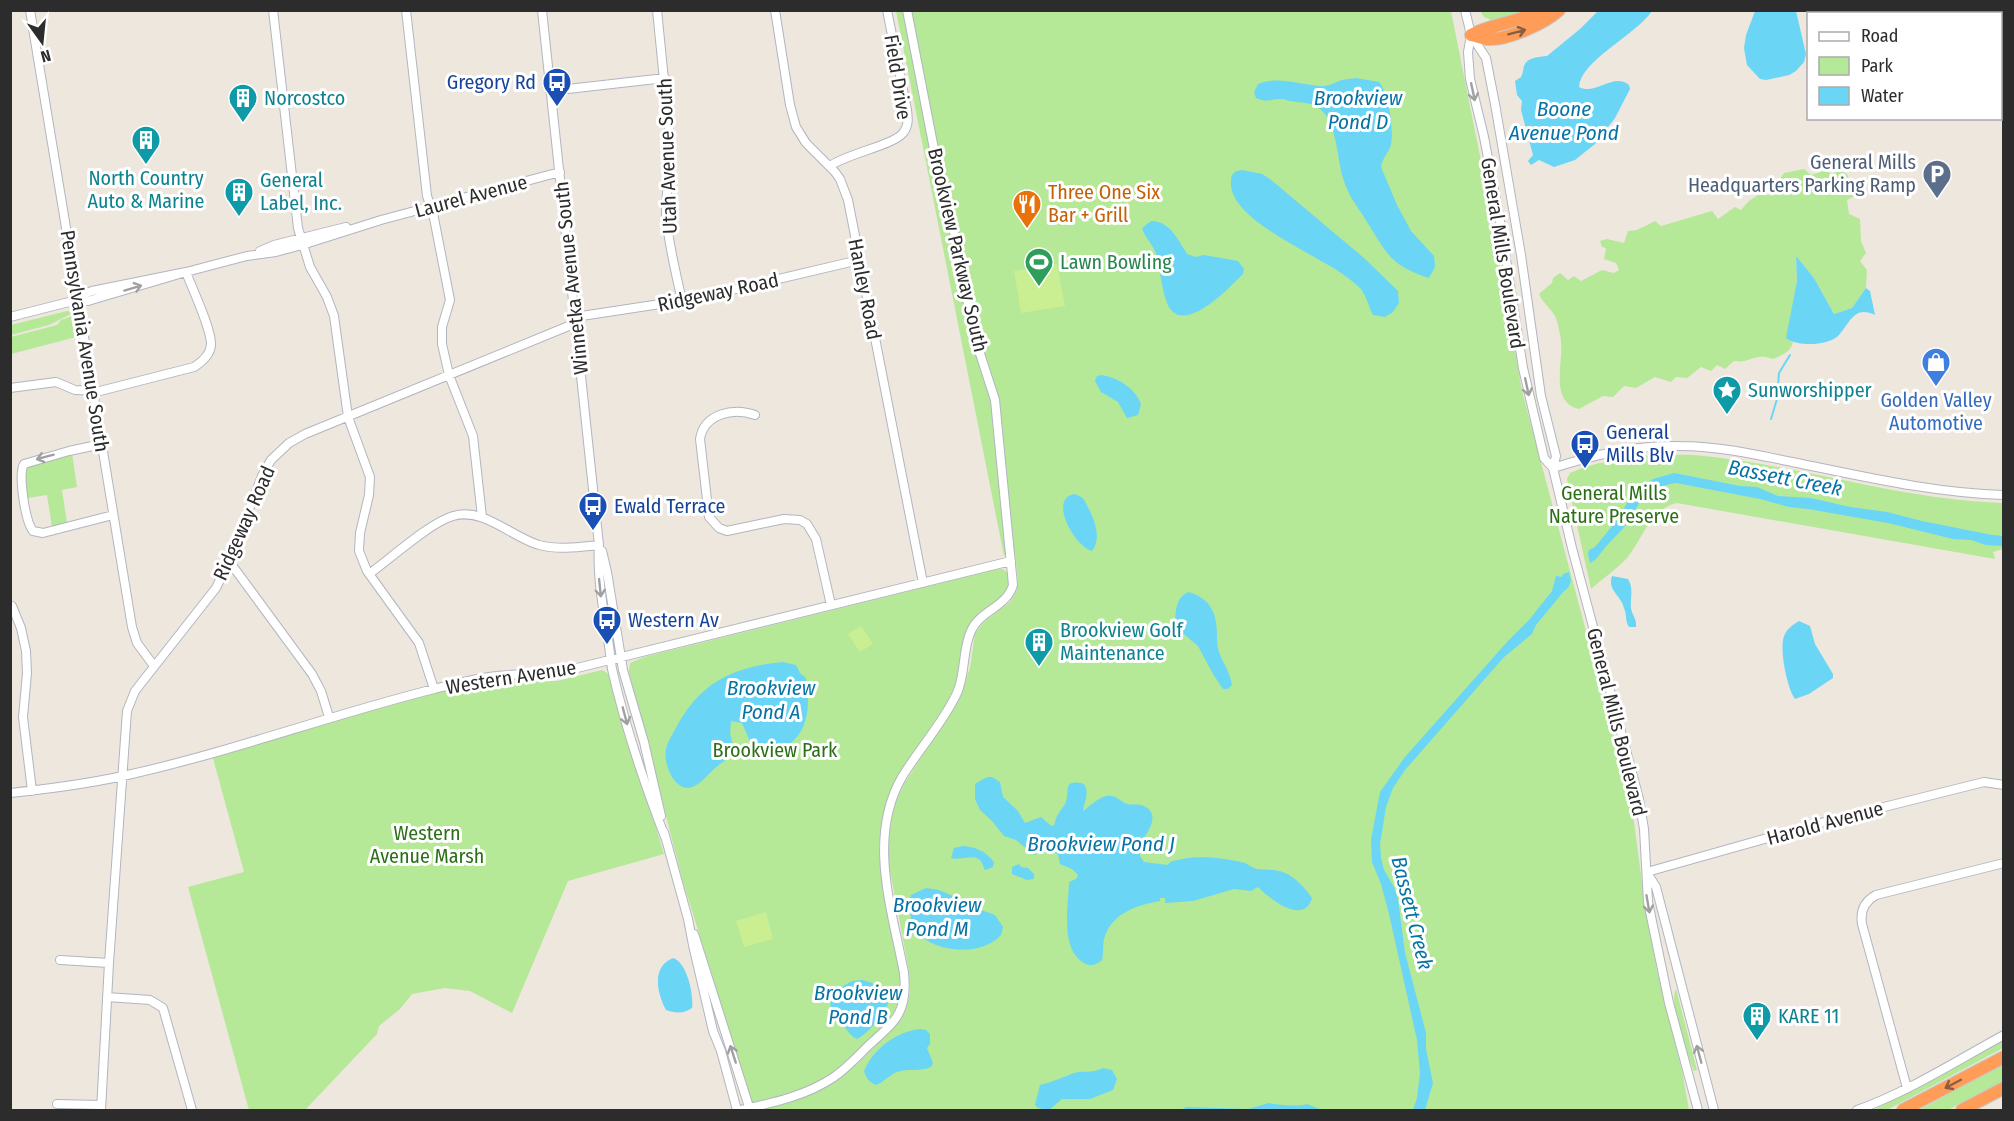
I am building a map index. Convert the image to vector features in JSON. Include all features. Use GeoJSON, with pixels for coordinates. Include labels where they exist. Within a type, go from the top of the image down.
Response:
{"type":"FeatureCollection","features":[{"type":"Feature","properties":{"kind":"highway"},"geometry":{"type":"LineString","coordinates":[[1471,34],[1486,27],[1522,20],[1541,10]]}},
{"type":"Feature","properties":{"kind":"highway"},"geometry":{"type":"LineString","coordinates":[[1471,34],[1490,39],[1523,31],[1546,21],[1558,10]]}},
{"type":"Feature","properties":{"kind":"highway"},"geometry":{"type":"LineString","coordinates":[[1903,1110],[2004,1057]]}},
{"type":"Feature","properties":{"kind":"highway"},"geometry":{"type":"LineString","coordinates":[[1962,1110],[2004,1088]]}},
{"type":"Feature","properties":{"kind":"street","name":"Pennsylvania Avenue South"},"geometry":{"type":"LineString","coordinates":[[30,10],[134,634],[140,649],[154,666]]}},
{"type":"Feature","properties":{"kind":"street"},"geometry":{"type":"LineString","coordinates":[[273,10],[296,216],[301,242],[310,267],[327,297],[334,316],[348,417],[370,477],[369,495],[358,546],[369,574],[419,643],[434,689]]}},
{"type":"Feature","properties":{"kind":"street"},"geometry":{"type":"LineString","coordinates":[[406,10],[427,196],[450,300],[441,332],[442,344],[449,375],[473,436],[482,517]]}},
{"type":"Feature","properties":{"kind":"street","name":"Winnetka Avenue South"},"geometry":{"type":"LineString","coordinates":[[542,10],[599,545],[599,572],[610,659],[649,797],[665,837]]}},
{"type":"Feature","properties":{"kind":"street","name":"Utah Avenue South"},"geometry":{"type":"LineString","coordinates":[[657,10],[671,159],[667,221],[682,301]]}},
{"type":"Feature","properties":{"kind":"street","name":"Hanley Road"},"geometry":{"type":"LineString","coordinates":[[775,10],[790,105],[796,127],[806,143],[840,179],[848,200],[923,582]]}},
{"type":"Feature","properties":{"kind":"street","name":"Field Drive"},"geometry":{"type":"LineString","coordinates":[[830,166],[844,157],[896,139],[907,127],[907,110],[886,10]]}},
{"type":"Feature","properties":{"kind":"street","name":"Brookview Parkway South"},"geometry":{"type":"LineString","coordinates":[[738,1110],[804,1093],[835,1076],[895,1021],[906,991],[883,852],[886,817],[902,778],[956,694],[963,673],[972,628],[1006,598],[1013,585],[995,400],[974,335],[907,10]]}},
{"type":"Feature","properties":{"kind":"street","name":"General Mills Boulevard"},"geometry":{"type":"LineString","coordinates":[[1465,10],[1471,34],[1486,58],[1521,255],[1541,396],[1556,456],[1553,468],[1639,799],[1648,902],[1669,1003],[1698,1110]]}},
{"type":"Feature","properties":{"kind":"street","name":"General Mills Boulevard"},"geometry":{"type":"LineString","coordinates":[[1471,34],[1467,52],[1470,79],[1500,222],[1523,368],[1544,458],[1553,468]]}},
{"type":"Feature","properties":{"kind":"street"},"geometry":{"type":"LineString","coordinates":[[550,91],[665,78]]}},
{"type":"Feature","properties":{"kind":"street","name":"Laurel Avenue"},"geometry":{"type":"LineString","coordinates":[[10,316],[77,300],[88,302],[186,272],[560,172]]}},
{"type":"Feature","properties":{"kind":"street","name":"Ridgeway Road"},"geometry":{"type":"LineString","coordinates":[[57,1104],[101,1108],[121,777],[129,703],[154,666],[212,594],[229,561],[262,476],[271,460],[296,439],[575,320],[682,301],[859,260]]}},
{"type":"Feature","properties":{"kind":"street"},"geometry":{"type":"LineString","coordinates":[[10,388],[56,382],[75,390],[104,390],[194,367],[206,358],[211,347],[211,339],[186,272]]}},
{"type":"Feature","properties":{"kind":"street"},"geometry":{"type":"LineString","coordinates":[[755,415],[738,411],[720,415],[709,420],[703,429],[700,439],[709,517],[719,528],[727,531],[784,519],[800,520],[807,524],[816,539],[831,605]]}},
{"type":"Feature","properties":{"kind":"street"},"geometry":{"type":"LineString","coordinates":[[102,444],[24,464],[20,473],[28,521],[33,531],[43,533],[113,515]]}},
{"type":"Feature","properties":{"kind":"street"},"geometry":{"type":"LineString","coordinates":[[1553,468],[1586,458],[1648,447],[1711,448],[1742,452],[1923,488],[2004,495]]}},
{"type":"Feature","properties":{"kind":"street"},"geometry":{"type":"LineString","coordinates":[[369,574],[444,519],[461,514],[482,517],[516,536],[538,544],[562,548],[599,545]]}},
{"type":"Feature","properties":{"kind":"street","name":"Winnetka Avenue South"},"geometry":{"type":"LineString","coordinates":[[599,545],[607,572],[620,657],[644,742],[665,837]]}},
{"type":"Feature","properties":{"kind":"street"},"geometry":{"type":"LineString","coordinates":[[229,561],[312,674],[321,691],[329,717]]}},
{"type":"Feature","properties":{"kind":"street","name":"Western Avenue"},"geometry":{"type":"LineString","coordinates":[[10,793],[121,777],[434,689],[495,676],[546,675],[1011,561]]}},
{"type":"Feature","properties":{"kind":"street"},"geometry":{"type":"LineString","coordinates":[[12,606],[21,628],[26,651],[27,673],[23,717],[32,791]]}},
{"type":"Feature","properties":{"kind":"street","name":"Harold Avenue"},"geometry":{"type":"LineString","coordinates":[[1647,872],[1828,821],[1973,784],[1984,782],[2004,785]]}},
{"type":"Feature","properties":{"kind":"street"},"geometry":{"type":"LineString","coordinates":[[665,837],[688,919],[713,1031],[738,1110]]}},
{"type":"Feature","properties":{"kind":"street"},"geometry":{"type":"LineString","coordinates":[[1907,1088],[1862,924],[1865,905],[1876,895],[2004,863]]}},
{"type":"Feature","properties":{"kind":"street","name":"General Mills Boulevard"},"geometry":{"type":"LineString","coordinates":[[1647,872],[1656,886],[1714,1110]]}},
{"type":"Feature","properties":{"kind":"street"},"geometry":{"type":"LineString","coordinates":[[688,919],[698,943],[749,1109]]}},
{"type":"Feature","properties":{"kind":"street"},"geometry":{"type":"LineString","coordinates":[[60,960],[109,963]]}},
{"type":"Feature","properties":{"kind":"street"},"geometry":{"type":"LineString","coordinates":[[107,997],[150,1000],[163,1008],[192,1110]]}},
{"type":"Feature","properties":{"kind":"street"},"geometry":{"type":"LineString","coordinates":[[1857,1110],[1878,1103],[2004,1035]]}},
{"type":"Feature","properties":{"kind":"green space","name":"Brookview Park"},"geometry":{"type":"Polygon","coordinates":[[[896,11],[1451,11],[1490,206],[1522,391],[1631,800],[1646,912],[1657,971],[1682,1071],[1689,1110],[754,1110],[683,882],[629,672],[630,663],[644,657],[998,569],[1007,572],[1009,581],[1003,596],[968,627],[951,696],[900,775],[887,804],[880,836],[879,854],[902,984],[896,1008],[891,1017],[878,1033],[851,1057],[856,1065],[898,1023],[906,1010],[910,992],[909,971],[888,860],[888,841],[894,806],[904,784],[960,697],[970,668],[975,633],[986,620],[1010,602],[1017,590],[1015,553],[1004,556],[896,11]]]}},
{"type":"Feature","properties":{"kind":"green space"},"geometry":{"type":"Polygon","coordinates":[[[1480,11],[1530,11],[1491,20],[1484,17],[1480,11]]]}},
{"type":"Feature","properties":{"kind":"green space"},"geometry":{"type":"Polygon","coordinates":[[[1804,169],[1811,175],[1827,170],[1830,174],[1840,171],[1847,174],[1855,196],[1847,200],[1849,214],[1860,219],[1861,241],[1866,253],[1860,261],[1867,270],[1866,288],[1852,308],[1834,314],[1814,278],[1796,257],[1797,281],[1789,340],[1793,342],[1786,353],[1773,359],[1757,357],[1734,361],[1725,369],[1717,365],[1711,371],[1701,367],[1687,378],[1676,377],[1671,382],[1655,377],[1636,388],[1624,386],[1613,397],[1603,396],[1579,409],[1569,404],[1563,397],[1561,388],[1561,344],[1558,323],[1539,294],[1552,283],[1553,278],[1560,273],[1568,280],[1574,276],[1581,281],[1602,270],[1614,273],[1619,270],[1616,263],[1604,259],[1606,248],[1602,247],[1600,241],[1607,239],[1624,243],[1628,231],[1637,230],[1655,221],[1661,226],[1712,211],[1718,219],[1735,207],[1741,210],[1761,193],[1773,196],[1773,190],[1784,173],[1804,169]]]}},
{"type":"Feature","properties":{"kind":"green space","name":"Lawn Bowling"},"geometry":{"type":"Polygon","coordinates":[[[1057,264],[1065,306],[1021,313],[1014,271],[1057,264]]]}},
{"type":"Feature","properties":{"kind":"green space"},"geometry":{"type":"Polygon","coordinates":[[[67,311],[73,313],[49,325],[11,335],[11,325],[67,311]]]}},
{"type":"Feature","properties":{"kind":"green space"},"geometry":{"type":"Polygon","coordinates":[[[72,316],[76,337],[11,354],[11,337],[57,325],[61,320],[72,316]]]}},
{"type":"Feature","properties":{"kind":"green space"},"geometry":{"type":"Polygon","coordinates":[[[72,453],[77,487],[62,490],[67,523],[52,527],[47,495],[28,498],[25,477],[27,467],[72,453]]]}},
{"type":"Feature","properties":{"kind":"green space","name":"General Mills Nature Preserve"},"geometry":{"type":"Polygon","coordinates":[[[1663,455],[1694,455],[1771,466],[1925,496],[2003,503],[2003,549],[1993,552],[1995,559],[1677,503],[1660,511],[1627,558],[1591,589],[1567,479],[1570,473],[1615,460],[1663,455]]]}},
{"type":"Feature","properties":{"kind":"green space"},"geometry":{"type":"Polygon","coordinates":[[[861,626],[873,644],[860,652],[848,634],[861,626]]]}},
{"type":"Feature","properties":{"kind":"green space","name":"Western Avenue Marsh"},"geometry":{"type":"Polygon","coordinates":[[[602,670],[610,675],[664,854],[568,881],[512,1013],[470,991],[445,988],[412,994],[400,1009],[379,1026],[377,1034],[305,1110],[249,1110],[188,887],[244,872],[213,758],[308,728],[451,689],[494,682],[557,681],[602,670]]]}},
{"type":"Feature","properties":{"kind":"green space"},"geometry":{"type":"Polygon","coordinates":[[[766,912],[773,939],[744,947],[736,921],[766,912]]]}},
{"type":"Feature","properties":{"kind":"green space"},"geometry":{"type":"Polygon","coordinates":[[[1676,989],[1697,1070],[1694,1071],[1677,1017],[1674,996],[1676,989]]]}},
{"type":"Feature","properties":{"kind":"green space"},"geometry":{"type":"Polygon","coordinates":[[[2003,1040],[2003,1048],[1887,1110],[1874,1110],[2003,1040]]]}},
{"type":"Feature","properties":{"kind":"green space"},"geometry":{"type":"Polygon","coordinates":[[[2003,1064],[2003,1081],[1948,1110],[1919,1110],[2003,1064]]]}},
{"type":"Feature","properties":{"kind":"water","name":"Boone Avenue Pond"},"geometry":{"type":"Polygon","coordinates":[[[1598,11],[1652,11],[1598,58],[1582,77],[1579,87],[1591,89],[1617,81],[1629,85],[1630,89],[1615,118],[1595,144],[1575,160],[1554,167],[1539,160],[1531,165],[1528,161],[1533,155],[1521,110],[1522,101],[1517,95],[1515,81],[1521,77],[1528,61],[1547,56],[1598,11]]]}},
{"type":"Feature","properties":{"kind":"water"},"geometry":{"type":"Polygon","coordinates":[[[1755,11],[1796,11],[1806,54],[1804,62],[1796,71],[1789,75],[1766,80],[1760,79],[1747,65],[1744,48],[1755,11]]]}},
{"type":"Feature","properties":{"kind":"water","name":"Brookview Pond D"},"geometry":{"type":"Polygon","coordinates":[[[1356,78],[1379,82],[1386,95],[1392,138],[1381,167],[1411,231],[1434,256],[1435,267],[1429,278],[1406,268],[1391,258],[1380,243],[1345,184],[1333,132],[1321,110],[1311,104],[1283,99],[1261,100],[1256,98],[1254,92],[1258,84],[1273,81],[1322,86],[1356,78]]]}},
{"type":"Feature","properties":{"kind":"water"},"geometry":{"type":"Polygon","coordinates":[[[1242,170],[1262,174],[1270,179],[1364,258],[1398,291],[1399,303],[1393,312],[1385,317],[1373,315],[1359,287],[1335,269],[1278,236],[1244,210],[1234,195],[1231,181],[1234,173],[1242,170]]]}},
{"type":"Feature","properties":{"kind":"water"},"geometry":{"type":"Polygon","coordinates":[[[1151,221],[1168,228],[1187,254],[1238,261],[1244,269],[1243,274],[1199,311],[1179,315],[1168,305],[1156,253],[1142,228],[1151,221]]]}},
{"type":"Feature","properties":{"kind":"water"},"geometry":{"type":"Polygon","coordinates":[[[1796,256],[1814,278],[1834,314],[1852,308],[1866,288],[1870,291],[1875,315],[1868,312],[1857,314],[1839,335],[1821,343],[1798,343],[1786,338],[1797,281],[1796,256]]]}},
{"type":"Feature","properties":{"kind":"water"},"geometry":{"type":"Polygon","coordinates":[[[1102,375],[1120,381],[1135,393],[1141,404],[1138,415],[1127,418],[1118,402],[1101,392],[1095,381],[1097,376],[1102,375]]]}},
{"type":"Feature","properties":{"kind":"water"},"geometry":{"type":"Polygon","coordinates":[[[1674,473],[1740,486],[1757,487],[1778,496],[1811,498],[2003,536],[2003,546],[1953,539],[1888,523],[1789,507],[1760,499],[1676,483],[1656,488],[1644,497],[1622,529],[1590,563],[1589,550],[1595,547],[1618,519],[1631,496],[1653,479],[1674,473]]]}},
{"type":"Feature","properties":{"kind":"water"},"geometry":{"type":"Polygon","coordinates":[[[1075,494],[1083,498],[1095,524],[1097,538],[1092,551],[1078,541],[1064,513],[1063,504],[1067,497],[1075,494]]]}},
{"type":"Feature","properties":{"kind":"water"},"geometry":{"type":"Polygon","coordinates":[[[1569,572],[1571,581],[1568,588],[1536,625],[1532,634],[1504,657],[1405,770],[1393,788],[1386,807],[1380,844],[1381,858],[1384,870],[1398,899],[1405,953],[1426,1033],[1426,1049],[1433,1083],[1425,1110],[1413,1110],[1420,1073],[1417,1040],[1389,914],[1372,862],[1371,840],[1380,792],[1405,757],[1529,620],[1552,591],[1556,576],[1562,577],[1563,574],[1569,572]]]}},
{"type":"Feature","properties":{"kind":"water"},"geometry":{"type":"Polygon","coordinates":[[[1612,576],[1628,579],[1630,583],[1631,608],[1636,627],[1628,625],[1622,604],[1611,586],[1612,576]]]}},
{"type":"Feature","properties":{"kind":"water"},"geometry":{"type":"Polygon","coordinates":[[[1188,592],[1202,598],[1214,614],[1218,649],[1232,685],[1228,689],[1223,689],[1198,646],[1174,626],[1178,602],[1188,592]]]}},
{"type":"Feature","properties":{"kind":"water"},"geometry":{"type":"Polygon","coordinates":[[[1799,621],[1810,626],[1815,644],[1833,674],[1833,678],[1809,694],[1795,699],[1786,676],[1782,647],[1786,632],[1799,621]]]}},
{"type":"Feature","properties":{"kind":"water","name":"Brookview Pond A"},"geometry":{"type":"Polygon","coordinates":[[[783,662],[796,665],[806,678],[807,716],[800,733],[794,740],[783,747],[759,754],[753,748],[742,723],[731,721],[730,733],[734,750],[732,753],[695,786],[689,788],[678,784],[670,774],[665,754],[670,739],[687,709],[709,687],[722,678],[750,667],[783,662]]]}},
{"type":"Feature","properties":{"kind":"water","name":"Brookview Pond J"},"geometry":{"type":"Polygon","coordinates":[[[987,777],[1000,782],[1003,797],[1018,811],[1025,823],[1041,817],[1054,826],[1067,799],[1069,785],[1084,784],[1087,794],[1083,811],[1106,796],[1115,797],[1127,804],[1148,808],[1151,812],[1152,823],[1140,843],[1140,856],[1144,862],[1168,865],[1179,859],[1197,857],[1236,861],[1257,869],[1285,873],[1293,877],[1312,898],[1308,906],[1302,910],[1295,910],[1278,903],[1258,887],[1251,891],[1234,889],[1193,901],[1165,903],[1165,898],[1160,898],[1160,901],[1127,911],[1114,921],[1105,936],[1102,960],[1088,965],[1076,956],[1068,937],[1069,882],[1076,879],[1078,875],[1072,869],[1060,864],[1058,854],[1050,847],[1046,846],[1034,855],[1016,840],[1004,836],[980,810],[975,799],[975,784],[987,777]]]}},
{"type":"Feature","properties":{"kind":"water"},"geometry":{"type":"Polygon","coordinates":[[[963,846],[984,852],[994,862],[993,867],[985,870],[981,861],[971,857],[951,858],[954,848],[963,846]]]}},
{"type":"Feature","properties":{"kind":"water"},"geometry":{"type":"Polygon","coordinates":[[[1019,864],[1034,874],[1034,879],[1027,880],[1012,874],[1012,867],[1019,864]]]}},
{"type":"Feature","properties":{"kind":"water","name":"Brookview Pond M"},"geometry":{"type":"Polygon","coordinates":[[[926,888],[939,890],[953,896],[959,902],[995,915],[1003,927],[1001,935],[982,947],[958,950],[945,948],[924,938],[914,927],[909,900],[911,895],[926,888]]]}},
{"type":"Feature","properties":{"kind":"water"},"geometry":{"type":"Polygon","coordinates":[[[673,958],[686,972],[691,988],[692,1008],[682,1012],[666,1010],[658,988],[661,968],[673,958]]]}},
{"type":"Feature","properties":{"kind":"water","name":"Brookview Pond B"},"geometry":{"type":"Polygon","coordinates":[[[862,980],[883,990],[888,1004],[875,1024],[857,1039],[833,1013],[830,1006],[835,991],[852,981],[862,980]]]}},
{"type":"Feature","properties":{"kind":"water"},"geometry":{"type":"Polygon","coordinates":[[[920,1029],[930,1034],[930,1044],[927,1048],[933,1063],[931,1067],[897,1072],[876,1085],[867,1078],[864,1071],[880,1048],[894,1038],[920,1029]]]}},
{"type":"Feature","properties":{"kind":"water"},"geometry":{"type":"Polygon","coordinates":[[[1103,1068],[1112,1070],[1117,1079],[1113,1090],[1090,1099],[1062,1099],[1049,1110],[1038,1108],[1035,1105],[1040,1085],[1074,1073],[1103,1068]]]}},
{"type":"Feature","properties":{"kind":"water"},"geometry":{"type":"Polygon","coordinates":[[[1269,1103],[1294,1106],[1307,1104],[1322,1110],[1182,1110],[1186,1107],[1248,1109],[1269,1103]]]}},
{"type":"Feature","properties":{"kind":"waterway"},"geometry":{"type":"LineString","coordinates":[[1771,419],[1777,399],[1779,373],[1790,355]]}},
{"type":"Feature","properties":{"kind":"place","name":"Gregory Rd"},"geometry":{"type":"Point","coordinates":[557,108]}},
{"type":"Feature","properties":{"kind":"place","name":"Norcostco"},"geometry":{"type":"Point","coordinates":[243,124]}},
{"type":"Feature","properties":{"kind":"place","name":"North Country Auto & Marine"},"geometry":{"type":"Point","coordinates":[146,166]}},
{"type":"Feature","properties":{"kind":"place","name":"General Mills Headquarters Parking Ramp"},"geometry":{"type":"Point","coordinates":[1937,200]}},
{"type":"Feature","properties":{"kind":"place","name":"General Label, Inc."},"geometry":{"type":"Point","coordinates":[239,218]}},
{"type":"Feature","properties":{"kind":"place","name":"Three One Six Bar + Grill"},"geometry":{"type":"Point","coordinates":[1027,230]}},
{"type":"Feature","properties":{"kind":"place","name":"Lawn Bowling"},"geometry":{"type":"Point","coordinates":[1039,288]}},
{"type":"Feature","properties":{"kind":"place","name":"Golden Valley Automotive"},"geometry":{"type":"Point","coordinates":[1936,388]}},
{"type":"Feature","properties":{"kind":"place","name":"Sunworshipper"},"geometry":{"type":"Point","coordinates":[1727,416]}},
{"type":"Feature","properties":{"kind":"place","name":"General Mills Blv"},"geometry":{"type":"Point","coordinates":[1585,470]}},
{"type":"Feature","properties":{"kind":"place","name":"Ewald Terrace"},"geometry":{"type":"Point","coordinates":[593,532]}},
{"type":"Feature","properties":{"kind":"place","name":"Western Av"},"geometry":{"type":"Point","coordinates":[607,646]}},
{"type":"Feature","properties":{"kind":"place","name":"Brookview Golf Maintenance"},"geometry":{"type":"Point","coordinates":[1039,668]}},
{"type":"Feature","properties":{"kind":"place","name":"KARE 11"},"geometry":{"type":"Point","coordinates":[1757,1042]}},
{"type":"Feature","properties":{"kind":"water label","name":"Bassett Creek"},"geometry":{"type":"Point","coordinates":[1785,478]}},
{"type":"Feature","properties":{"kind":"water label","name":"Bassett Creek"},"geometry":{"type":"Point","coordinates":[1412,913]}}]}
